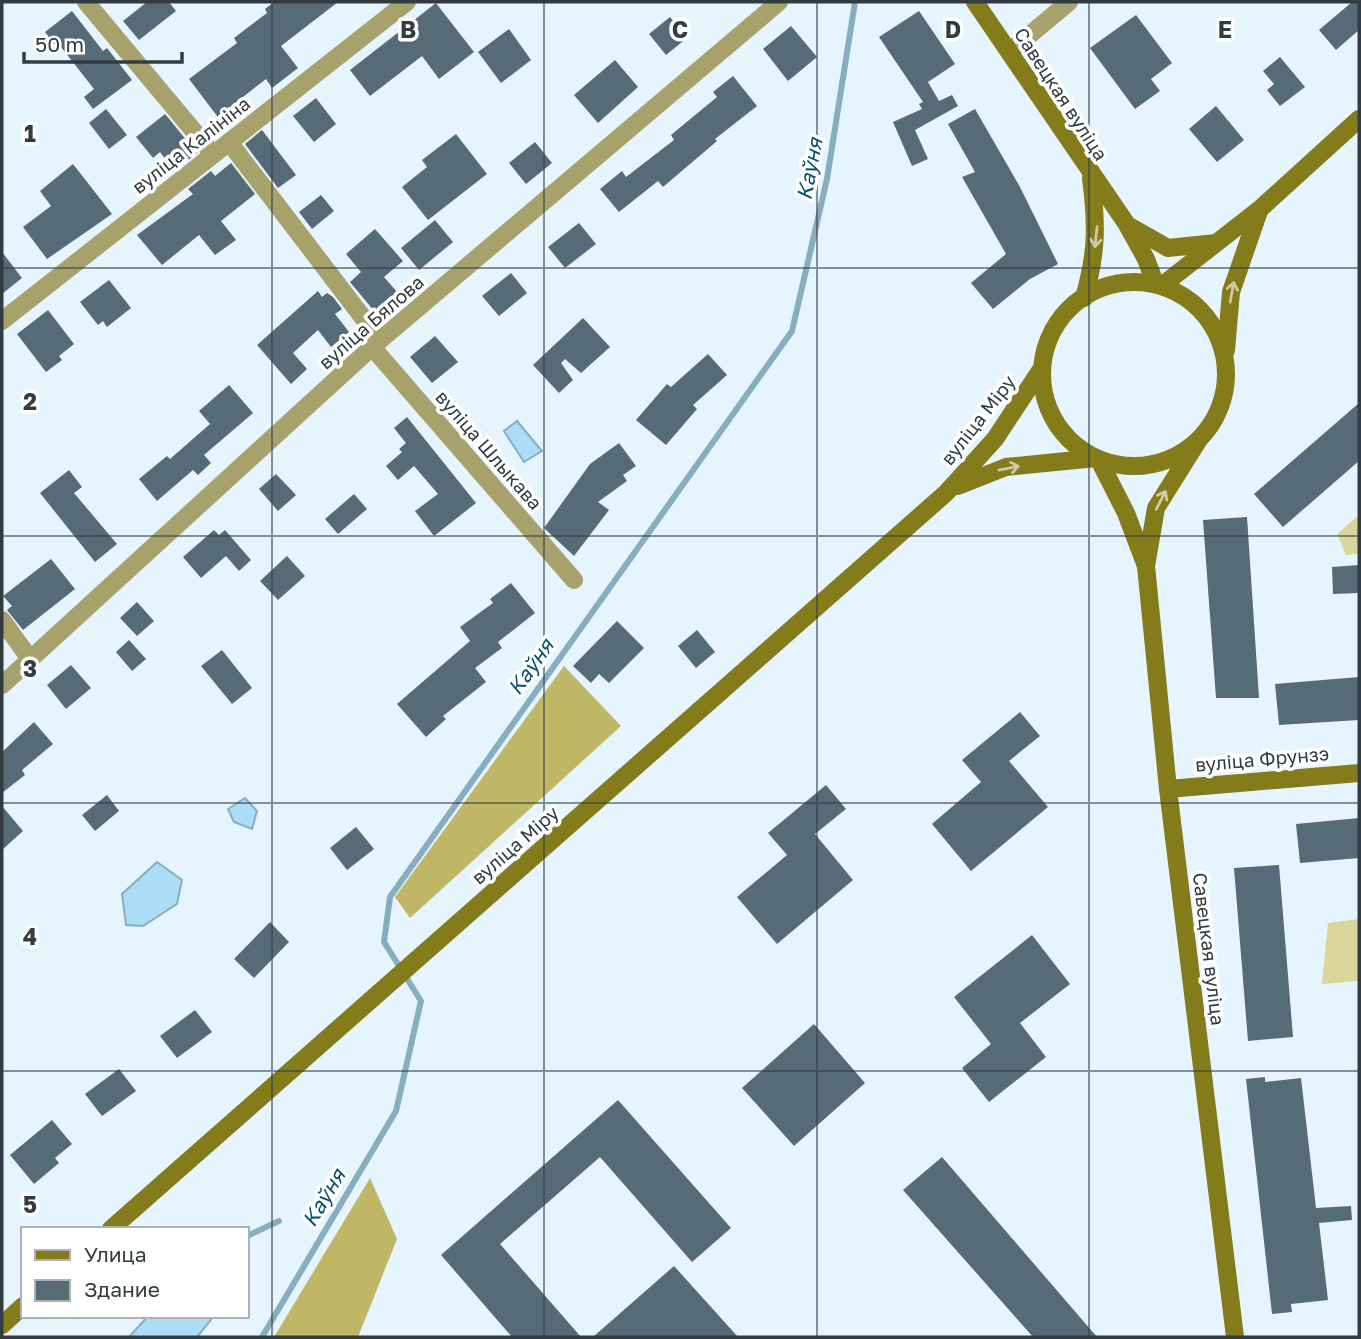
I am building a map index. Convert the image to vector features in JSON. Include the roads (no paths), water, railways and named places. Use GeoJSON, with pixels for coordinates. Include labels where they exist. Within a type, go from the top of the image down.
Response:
{"type":"FeatureCollection","features":[{"type":"Feature","properties":{"kind":"main road","name":"Савецкая вуліца"},"geometry":{"type":"LineString","coordinates":[[975,2],[1090,174],[1097,227],[1092,270],[1084,298]]}},
{"type":"Feature","properties":{"kind":"main road"},"geometry":{"type":"LineString","coordinates":[[1160,284],[1220,242],[1359,119]]}},
{"type":"Feature","properties":{"kind":"main road"},"geometry":{"type":"LineString","coordinates":[[1090,174],[1126,223],[1160,284]]}},
{"type":"Feature","properties":{"kind":"main road"},"geometry":{"type":"LineString","coordinates":[[1226,360],[1219,336],[1209,320],[1178,291],[1160,284],[1123,282],[1084,298],[1056,323],[1044,352],[1040,371],[1046,404],[1057,424],[1073,442],[1098,460],[1136,465],[1159,463],[1198,441],[1222,404],[1227,380],[1231,292],[1261,208]]}},
{"type":"Feature","properties":{"kind":"main road"},"geometry":{"type":"LineString","coordinates":[[1126,223],[1168,248],[1198,247],[1220,242]]}},
{"type":"Feature","properties":{"kind":"main road","name":"вуліца Міру"},"geometry":{"type":"LineString","coordinates":[[113,1227],[946,493],[995,439],[1040,371]]}},
{"type":"Feature","properties":{"kind":"main road","name":"Савецкая вуліца"},"geometry":{"type":"LineString","coordinates":[[1146,566],[1156,508],[1198,441]]}},
{"type":"Feature","properties":{"kind":"main road","name":"Савецкая вуліца"},"geometry":{"type":"LineString","coordinates":[[1098,460],[1126,513],[1146,566],[1168,789],[1235,1337]]}},
{"type":"Feature","properties":{"kind":"main road","name":"вуліца Міру"},"geometry":{"type":"LineString","coordinates":[[946,493],[974,478],[1006,467],[1098,460]]}},
{"type":"Feature","properties":{"kind":"main road","name":"вуліца Фрунзэ"},"geometry":{"type":"LineString","coordinates":[[1168,789],[1359,772]]}},
{"type":"Feature","properties":{"kind":"main road"},"geometry":{"type":"LineString","coordinates":[[2,1325],[21,1308]]}},
{"type":"Feature","properties":{"kind":"street"},"geometry":{"type":"LineString","coordinates":[[86,2],[213,154]]}},
{"type":"Feature","properties":{"kind":"street","name":"вуліца Калініна"},"geometry":{"type":"LineString","coordinates":[[2,321],[407,2]]}},
{"type":"Feature","properties":{"kind":"street","name":"вуліца Бялова"},"geometry":{"type":"LineString","coordinates":[[2,685],[376,344],[779,2]]}},
{"type":"Feature","properties":{"kind":"street"},"geometry":{"type":"LineString","coordinates":[[1009,51],[1069,2]]}},
{"type":"Feature","properties":{"kind":"street","name":"вуліца Шлыкава"},"geometry":{"type":"LineString","coordinates":[[229,142],[376,344],[574,580]]}},
{"type":"Feature","properties":{"kind":"street"},"geometry":{"type":"LineString","coordinates":[[2,620],[30,659]]}},
{"type":"Feature","properties":{"kind":"water"},"geometry":{"type":"Polygon","coordinates":[[[517,421],[542,451],[524,462],[504,431],[517,421]]]}},
{"type":"Feature","properties":{"kind":"water"},"geometry":{"type":"Polygon","coordinates":[[[245,798],[257,811],[252,829],[234,822],[228,809],[245,798]]]}},
{"type":"Feature","properties":{"kind":"water"},"geometry":{"type":"Polygon","coordinates":[[[157,862],[182,880],[177,904],[143,926],[126,925],[122,894],[157,862]]]}},
{"type":"Feature","properties":{"kind":"water"},"geometry":{"type":"Polygon","coordinates":[[[146,1318],[212,1318],[197,1337],[129,1337],[146,1318]]]}},
{"type":"Feature","properties":{"kind":"waterway","name":"Каўня"},"geometry":{"type":"LineString","coordinates":[[262,1337],[396,1111],[421,1001],[384,942],[390,897],[792,331],[827,179],[855,2]]}},
{"type":"Feature","properties":{"kind":"waterway"},"geometry":{"type":"LineString","coordinates":[[248,1236],[279,1221]]}}]}
